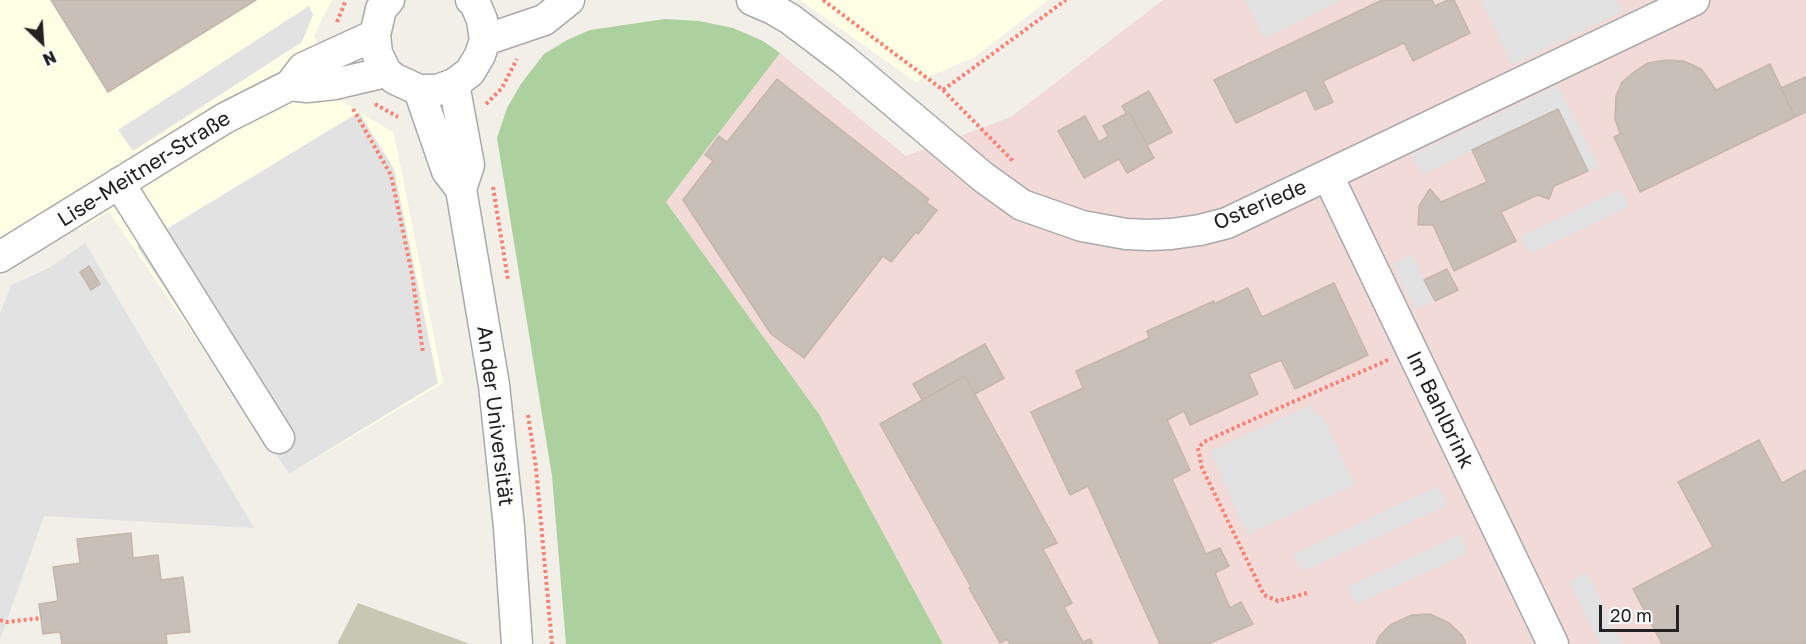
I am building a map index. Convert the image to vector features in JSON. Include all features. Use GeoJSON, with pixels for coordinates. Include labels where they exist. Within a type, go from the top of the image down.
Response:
{"type":"FeatureCollection","features":[{"type":"Feature","properties":{"kind":"street"},"geometry":{"type":"LineString","coordinates":[[389,0],[381,9],[375,35],[377,53],[386,72],[418,90],[437,90],[454,84],[470,72],[480,55],[485,40],[479,1]]}},
{"type":"Feature","properties":{"kind":"street"},"geometry":{"type":"LineString","coordinates":[[485,40],[544,20],[569,0]]}},
{"type":"Feature","properties":{"kind":"street","name":"Osteriede"},"geometry":{"type":"LineString","coordinates":[[752,0],[790,19],[817,39],[983,177],[1022,205],[1082,226],[1126,234],[1149,235],[1200,230],[1227,223],[1694,0]]}},
{"type":"Feature","properties":{"kind":"street"},"geometry":{"type":"LineString","coordinates":[[290,85],[303,68],[375,35]]}},
{"type":"Feature","properties":{"kind":"street"},"geometry":{"type":"LineString","coordinates":[[290,85],[307,87],[335,84],[386,72]]}},
{"type":"Feature","properties":{"kind":"street","name":"An der Universität"},"geometry":{"type":"LineString","coordinates":[[454,84],[469,165],[461,189],[494,385],[509,527],[517,644]]}},
{"type":"Feature","properties":{"kind":"street","name":"Lise-Meitner-Straße"},"geometry":{"type":"LineString","coordinates":[[0,257],[225,118],[290,85]]}},
{"type":"Feature","properties":{"kind":"street","name":"An der Universität"},"geometry":{"type":"LineString","coordinates":[[418,90],[447,171],[461,189]]}},
{"type":"Feature","properties":{"kind":"street","name":"Im Bahlbrink"},"geometry":{"type":"LineString","coordinates":[[1328,176],[1553,644]]}},
{"type":"Feature","properties":{"kind":"street"},"geometry":{"type":"LineString","coordinates":[[119,183],[279,438]]}},
{"type":"Feature","properties":{"kind":"path"},"geometry":{"type":"LineString","coordinates":[[333,31],[346,0]]}},
{"type":"Feature","properties":{"kind":"path"},"geometry":{"type":"LineString","coordinates":[[823,0],[943,90],[1015,163]]}},
{"type":"Feature","properties":{"kind":"path"},"geometry":{"type":"LineString","coordinates":[[943,90],[1066,0]]}},
{"type":"Feature","properties":{"kind":"path"},"geometry":{"type":"LineString","coordinates":[[357,101],[351,106],[391,175],[412,274],[423,353]]}},
{"type":"Feature","properties":{"kind":"path"},"geometry":{"type":"LineString","coordinates":[[1307,593],[1278,601],[1264,595],[1202,468],[1198,448],[1204,442],[1236,427],[1412,350]]}},
{"type":"Feature","properties":{"kind":"path"},"geometry":{"type":"LineString","coordinates":[[0,620],[7,622],[41,618]]}},
{"type":"Feature","properties":{"kind":"shaded area"},"geometry":{"type":"Polygon","coordinates":[[[0,0],[332,0],[314,35],[337,98],[394,133],[443,383],[289,474],[109,212],[78,230],[61,203],[0,240],[0,0]]]}},
{"type":"Feature","properties":{"kind":"shaded area"},"geometry":{"type":"Polygon","coordinates":[[[800,0],[1048,0],[975,57],[916,82],[800,0]]]}},
{"type":"Feature","properties":{"kind":"shaded area"},"geometry":{"type":"Polygon","coordinates":[[[1163,0],[1806,0],[1806,644],[943,644],[819,414],[666,202],[780,53],[906,156],[1011,117],[1163,0]]]}},
{"type":"Feature","properties":{"kind":"shaded area"},"geometry":{"type":"Polygon","coordinates":[[[1245,0],[1343,0],[1264,39],[1245,0]]]}},
{"type":"Feature","properties":{"kind":"shaded area"},"geometry":{"type":"Polygon","coordinates":[[[1481,0],[1616,0],[1622,12],[1512,65],[1481,0]]]}},
{"type":"Feature","properties":{"kind":"shaded area"},"geometry":{"type":"Polygon","coordinates":[[[309,6],[313,15],[302,42],[133,151],[118,130],[309,6]]]}},
{"type":"Feature","properties":{"kind":"shaded area"},"geometry":{"type":"Polygon","coordinates":[[[1558,85],[1599,167],[1588,171],[1558,109],[1422,175],[1412,155],[1558,85]]]}},
{"type":"Feature","properties":{"kind":"shaded area"},"geometry":{"type":"Polygon","coordinates":[[[359,112],[394,169],[438,383],[289,474],[137,247],[359,112]]]}},
{"type":"Feature","properties":{"kind":"shaded area"},"geometry":{"type":"Polygon","coordinates":[[[1620,189],[1629,207],[1530,254],[1520,237],[1620,189]]]}},
{"type":"Feature","properties":{"kind":"shaded area"},"geometry":{"type":"Polygon","coordinates":[[[85,243],[254,528],[44,516],[0,640],[0,314],[11,285],[49,268],[85,243]]]}},
{"type":"Feature","properties":{"kind":"shaded area"},"geometry":{"type":"Polygon","coordinates":[[[1412,254],[1435,301],[1415,310],[1393,264],[1412,254]]]}},
{"type":"Feature","properties":{"kind":"shaded area"},"geometry":{"type":"Polygon","coordinates":[[[1311,405],[1317,417],[1322,415],[1355,485],[1247,535],[1210,451],[1311,405]]]}},
{"type":"Feature","properties":{"kind":"shaded area"},"geometry":{"type":"Polygon","coordinates":[[[1438,486],[1448,505],[1302,572],[1293,554],[1438,486]]]}},
{"type":"Feature","properties":{"kind":"shaded area"},"geometry":{"type":"Polygon","coordinates":[[[1461,534],[1467,554],[1356,604],[1347,587],[1461,534]]]}},
{"type":"Feature","properties":{"kind":"shaded area"},"geometry":{"type":"Polygon","coordinates":[[[1587,572],[1622,644],[1600,644],[1569,581],[1587,572]]]}},
{"type":"Feature","properties":{"kind":"shaded area"},"geometry":{"type":"Polygon","coordinates":[[[358,603],[470,644],[337,644],[358,603]]]}},
{"type":"Feature","properties":{"kind":"green space"},"geometry":{"type":"Polygon","coordinates":[[[665,19],[699,21],[733,28],[763,41],[780,53],[666,202],[819,414],[943,644],[566,644],[552,476],[497,138],[507,108],[521,84],[544,54],[590,30],[665,19]]]}},
{"type":"Feature","properties":{"kind":"building"},"geometry":{"type":"Polygon","coordinates":[[[51,0],[256,0],[108,92],[51,0]]]}},
{"type":"Feature","properties":{"kind":"building"},"geometry":{"type":"Polygon","coordinates":[[[1382,0],[1432,0],[1435,6],[1448,0],[1454,0],[1470,33],[1413,61],[1404,43],[1323,81],[1333,102],[1315,110],[1306,90],[1236,123],[1214,80],[1382,0]]]}},
{"type":"Feature","properties":{"kind":"building"},"geometry":{"type":"Polygon","coordinates":[[[1666,60],[1683,61],[1702,70],[1716,90],[1770,64],[1795,117],[1640,192],[1614,137],[1620,134],[1615,119],[1616,96],[1622,82],[1634,72],[1648,63],[1666,60]]]}},
{"type":"Feature","properties":{"kind":"building"},"geometry":{"type":"Polygon","coordinates":[[[1806,77],[1806,112],[1795,117],[1781,88],[1806,77]]]}},
{"type":"Feature","properties":{"kind":"building"},"geometry":{"type":"Polygon","coordinates":[[[777,79],[929,199],[926,202],[937,210],[891,262],[883,256],[804,358],[771,334],[683,200],[713,161],[705,155],[719,136],[727,142],[777,79]]]}},
{"type":"Feature","properties":{"kind":"building"},"geometry":{"type":"Polygon","coordinates":[[[1149,91],[1172,132],[1147,145],[1129,112],[1126,113],[1122,106],[1149,91]]]}},
{"type":"Feature","properties":{"kind":"building"},"geometry":{"type":"Polygon","coordinates":[[[1558,109],[1588,171],[1554,186],[1549,199],[1537,195],[1501,212],[1516,241],[1454,271],[1433,225],[1418,225],[1419,206],[1430,189],[1441,202],[1487,182],[1472,150],[1558,109]]]}},
{"type":"Feature","properties":{"kind":"building"},"geometry":{"type":"Polygon","coordinates":[[[1129,112],[1154,158],[1127,173],[1119,159],[1084,178],[1058,131],[1085,116],[1099,142],[1108,136],[1103,126],[1129,112]]]}},
{"type":"Feature","properties":{"kind":"building"},"geometry":{"type":"Polygon","coordinates":[[[89,266],[100,284],[91,290],[80,272],[89,266]]]}},
{"type":"Feature","properties":{"kind":"building"},"geometry":{"type":"Polygon","coordinates":[[[1447,269],[1458,290],[1435,301],[1424,280],[1447,269]]]}},
{"type":"Feature","properties":{"kind":"building"},"geometry":{"type":"Polygon","coordinates":[[[1334,283],[1368,355],[1295,389],[1281,360],[1249,374],[1258,394],[1190,425],[1184,411],[1167,420],[1190,470],[1172,479],[1206,554],[1220,548],[1229,566],[1215,573],[1230,608],[1241,602],[1253,624],[1208,644],[1160,644],[1088,486],[1070,495],[1031,412],[1083,388],[1076,371],[1149,338],[1147,331],[1214,301],[1214,304],[1248,288],[1262,317],[1334,283]]]}},
{"type":"Feature","properties":{"kind":"building"},"geometry":{"type":"Polygon","coordinates":[[[985,344],[1004,378],[975,394],[965,376],[922,400],[913,384],[985,344]]]}},
{"type":"Feature","properties":{"kind":"building"},"geometry":{"type":"Polygon","coordinates":[[[965,376],[1057,543],[1043,549],[1072,603],[1064,607],[1083,642],[1090,639],[1093,644],[1010,644],[1007,639],[1000,643],[880,424],[965,376]]]}},
{"type":"Feature","properties":{"kind":"building"},"geometry":{"type":"Polygon","coordinates":[[[1759,440],[1782,483],[1806,470],[1806,644],[1662,644],[1633,589],[1713,547],[1678,482],[1759,440]]]}},
{"type":"Feature","properties":{"kind":"building"},"geometry":{"type":"Polygon","coordinates":[[[131,533],[133,558],[158,555],[161,580],[183,577],[190,632],[166,634],[167,644],[62,644],[60,632],[43,634],[39,604],[58,601],[53,567],[80,563],[77,539],[131,533]]]}},
{"type":"Feature","properties":{"kind":"building"},"geometry":{"type":"Polygon","coordinates":[[[1430,614],[1449,623],[1462,635],[1466,644],[1376,644],[1390,625],[1412,615],[1430,614]]]}}]}
